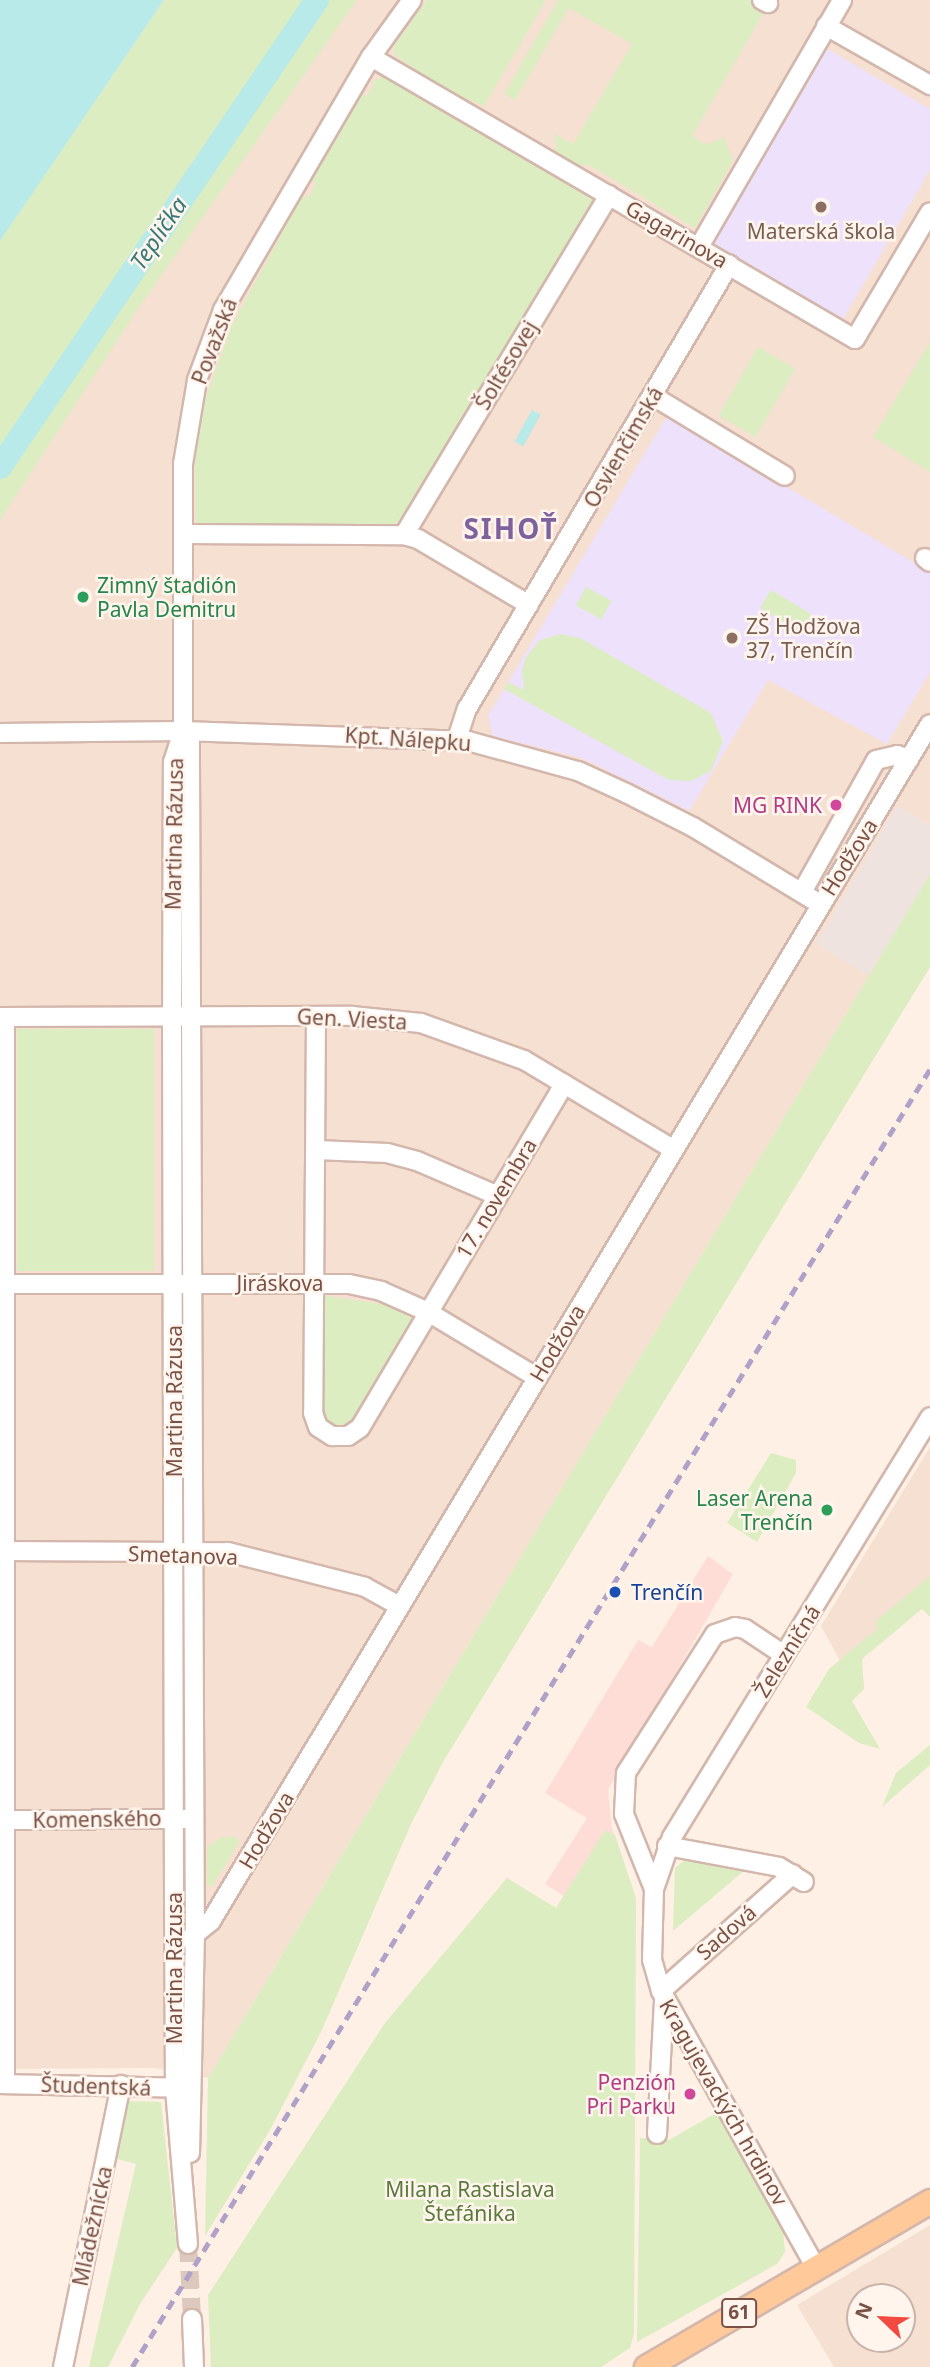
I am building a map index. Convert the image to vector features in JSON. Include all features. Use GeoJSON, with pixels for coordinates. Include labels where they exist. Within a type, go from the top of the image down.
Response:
{"type":"FeatureCollection","features":[{"type":"Feature","properties":{"kind":"main road","name":"61"},"geometry":{"type":"LineString","coordinates":[[654,2362],[930,2201]]}},
{"type":"Feature","properties":{"kind":"street","name":"Považská"},"geometry":{"type":"LineString","coordinates":[[183,731],[186,431],[211,336],[234,290],[371,57],[412,0]]}},
{"type":"Feature","properties":{"kind":"street"},"geometry":{"type":"LineString","coordinates":[[699,247],[842,0]]}},
{"type":"Feature","properties":{"kind":"street"},"geometry":{"type":"LineString","coordinates":[[826,26],[930,85]]}},
{"type":"Feature","properties":{"kind":"street","name":"Gagarinova"},"geometry":{"type":"LineString","coordinates":[[371,57],[855,339],[930,212]]}},
{"type":"Feature","properties":{"kind":"street","name":"Šoltésovej"},"geometry":{"type":"LineString","coordinates":[[404,535],[609,195]]}},
{"type":"Feature","properties":{"kind":"street","name":"Osvienčimská"},"geometry":{"type":"LineString","coordinates":[[457,739],[467,709],[729,265]]}},
{"type":"Feature","properties":{"kind":"street"},"geometry":{"type":"LineString","coordinates":[[653,396],[785,476]]}},
{"type":"Feature","properties":{"kind":"street"},"geometry":{"type":"LineString","coordinates":[[184,534],[404,535],[418,539],[529,605]]}},
{"type":"Feature","properties":{"kind":"street","name":"Hodžova"},"geometry":{"type":"LineString","coordinates":[[174,1954],[195,1933],[211,1922],[930,724]]}},
{"type":"Feature","properties":{"kind":"street","name":"Kpt. Nálepku"},"geometry":{"type":"LineString","coordinates":[[0,733],[183,731],[457,739],[578,771],[693,827],[820,904]]}},
{"type":"Feature","properties":{"kind":"street","name":"Martina Rázusa"},"geometry":{"type":"LineString","coordinates":[[183,731],[190,742],[191,1015],[182,1283],[182,1553],[174,1819],[174,1954],[184,2088],[187,2239]]}},
{"type":"Feature","properties":{"kind":"street","name":"Martina Rázusa"},"geometry":{"type":"LineString","coordinates":[[182,1283],[172,1016],[173,762],[183,731]]}},
{"type":"Feature","properties":{"kind":"street"},"geometry":{"type":"LineString","coordinates":[[802,892],[876,760],[897,755],[909,759]]}},
{"type":"Feature","properties":{"kind":"street","name":"Gen. Viesta"},"geometry":{"type":"LineString","coordinates":[[2,1017],[316,1016],[390,1020],[450,1031],[524,1060],[673,1149]]}},
{"type":"Feature","properties":{"kind":"street","name":"17. novembra"},"geometry":{"type":"LineString","coordinates":[[316,1016],[313,1413],[325,1433],[339,1437],[360,1428],[564,1084]]}},
{"type":"Feature","properties":{"kind":"street"},"geometry":{"type":"LineString","coordinates":[[2,1017],[3,2084]]}},
{"type":"Feature","properties":{"kind":"street"},"geometry":{"type":"LineString","coordinates":[[317,1150],[387,1153],[417,1161],[496,1195]]}},
{"type":"Feature","properties":{"kind":"street","name":"Jiráskova"},"geometry":{"type":"LineString","coordinates":[[3,1284],[349,1284],[381,1291],[428,1312],[536,1377]]}},
{"type":"Feature","properties":{"kind":"street","name":"Železničná"},"geometry":{"type":"LineString","coordinates":[[654,1889],[667,1846],[930,1417]]}},
{"type":"Feature","properties":{"kind":"street","name":"Smetanova"},"geometry":{"type":"LineString","coordinates":[[3,1551],[228,1552],[365,1587],[399,1606]]}},
{"type":"Feature","properties":{"kind":"street","name":"Martina Rázusa"},"geometry":{"type":"LineString","coordinates":[[182,1553],[195,1933],[184,2088]]}},
{"type":"Feature","properties":{"kind":"street"},"geometry":{"type":"LineString","coordinates":[[654,1889],[624,1814],[626,1773],[715,1634],[735,1627],[746,1629],[784,1655]]}},
{"type":"Feature","properties":{"kind":"street","name":"Komenského"},"geometry":{"type":"LineString","coordinates":[[3,1820],[193,1818]]}},
{"type":"Feature","properties":{"kind":"street","name":"Sadová"},"geometry":{"type":"LineString","coordinates":[[662,1996],[798,1878],[779,1867],[667,1846]]}},
{"type":"Feature","properties":{"kind":"street","name":"Kragujevackých hrdinov"},"geometry":{"type":"LineString","coordinates":[[654,1889],[652,1960],[662,1996],[816,2267]]}},
{"type":"Feature","properties":{"kind":"street"},"geometry":{"type":"LineString","coordinates":[[657,2134],[662,1996]]}},
{"type":"Feature","properties":{"kind":"street","name":"Študentská"},"geometry":{"type":"LineString","coordinates":[[3,2084],[184,2088]]}},
{"type":"Feature","properties":{"kind":"street","name":"Mládežnícka"},"geometry":{"type":"LineString","coordinates":[[63,2367],[121,2085]]}},
{"type":"Feature","properties":{"kind":"street"},"geometry":{"type":"LineString","coordinates":[[192,2319],[194,2367]]}},
{"type":"Feature","properties":{"kind":"shaded area"},"geometry":{"type":"Polygon","coordinates":[[[164,0],[930,0],[930,874],[208,2078],[154,2068],[0,2069],[0,241],[164,0]]]}},
{"type":"Feature","properties":{"kind":"shaded area","name":"Materská škola"},"geometry":{"type":"Polygon","coordinates":[[[826,48],[930,109],[930,170],[843,319],[713,243],[826,48]]]}},
{"type":"Feature","properties":{"kind":"shaded area","name":"ZŠ Hodžova 37, Trenčín"},"geometry":{"type":"Polygon","coordinates":[[[667,416],[930,572],[930,672],[887,744],[768,680],[689,811],[582,758],[493,736],[488,716],[667,416]]]}},
{"type":"Feature","properties":{"kind":"shaded area"},"geometry":{"type":"Polygon","coordinates":[[[897,806],[930,825],[930,874],[869,976],[816,944],[897,806]]]}},
{"type":"Feature","properties":{"kind":"shaded area"},"geometry":{"type":"Polygon","coordinates":[[[930,1447],[930,1591],[843,1666],[821,1626],[930,1447]]]}},
{"type":"Feature","properties":{"kind":"shaded area"},"geometry":{"type":"Polygon","coordinates":[[[708,1556],[733,1574],[608,1790],[612,1828],[625,1867],[564,1896],[545,1884],[587,1818],[545,1793],[638,1640],[652,1647],[708,1556]]]}},
{"type":"Feature","properties":{"kind":"shaded area"},"geometry":{"type":"Polygon","coordinates":[[[930,2225],[930,2367],[834,2367],[797,2305],[930,2225]]]}},
{"type":"Feature","properties":{"kind":"green space"},"geometry":{"type":"Polygon","coordinates":[[[164,0],[357,0],[141,304],[0,520],[0,241],[164,0]]]}},
{"type":"Feature","properties":{"kind":"green space"},"geometry":{"type":"Polygon","coordinates":[[[427,0],[546,0],[484,106],[438,86],[395,55],[394,46],[427,0]]]}},
{"type":"Feature","properties":{"kind":"green space"},"geometry":{"type":"Polygon","coordinates":[[[558,0],[771,0],[692,136],[706,145],[724,137],[733,161],[695,228],[589,165],[575,166],[552,152],[557,146],[553,133],[573,144],[632,44],[569,8],[515,100],[504,94],[558,0]]]}},
{"type":"Feature","properties":{"kind":"green space"},"geometry":{"type":"Polygon","coordinates":[[[385,76],[598,198],[401,519],[391,526],[196,523],[195,459],[201,411],[232,325],[303,195],[308,198],[316,183],[308,179],[360,90],[367,97],[374,84],[371,82],[385,76]]]}},
{"type":"Feature","properties":{"kind":"green space"},"geometry":{"type":"Polygon","coordinates":[[[930,342],[930,472],[873,437],[930,342]]]}},
{"type":"Feature","properties":{"kind":"green space"},"geometry":{"type":"Polygon","coordinates":[[[758,347],[795,368],[756,437],[718,415],[758,347]]]}},
{"type":"Feature","properties":{"kind":"green space"},"geometry":{"type":"Polygon","coordinates":[[[586,587],[611,601],[601,619],[576,605],[586,587]]]}},
{"type":"Feature","properties":{"kind":"green space"},"geometry":{"type":"Polygon","coordinates":[[[771,590],[811,614],[800,632],[760,608],[771,590]]]}},
{"type":"Feature","properties":{"kind":"green space"},"geometry":{"type":"Polygon","coordinates":[[[561,634],[582,639],[711,713],[723,741],[711,771],[691,781],[669,780],[504,689],[508,682],[524,690],[522,670],[526,657],[540,640],[561,634]]]}},
{"type":"Feature","properties":{"kind":"green space"},"geometry":{"type":"Polygon","coordinates":[[[930,874],[930,967],[443,1762],[411,1824],[321,2032],[270,2130],[205,2236],[208,2078],[930,874]]]}},
{"type":"Feature","properties":{"kind":"green space"},"geometry":{"type":"Polygon","coordinates":[[[179,1026],[183,1027],[181,1276],[179,1026]]]}},
{"type":"Feature","properties":{"kind":"green space"},"geometry":{"type":"Polygon","coordinates":[[[17,1029],[154,1029],[154,1271],[17,1271],[17,1029]]]}},
{"type":"Feature","properties":{"kind":"green space"},"geometry":{"type":"Polygon","coordinates":[[[182,1292],[184,1541],[182,1544],[177,1293],[182,1292]]]}},
{"type":"Feature","properties":{"kind":"green space"},"geometry":{"type":"Polygon","coordinates":[[[319,1295],[383,1304],[418,1321],[361,1418],[341,1432],[320,1419],[319,1295]]]}},
{"type":"Feature","properties":{"kind":"green space"},"geometry":{"type":"Polygon","coordinates":[[[771,1453],[796,1460],[796,1473],[757,1542],[727,1523],[771,1453]]]}},
{"type":"Feature","properties":{"kind":"green space"},"geometry":{"type":"Polygon","coordinates":[[[178,1560],[185,1562],[185,1808],[181,1811],[178,1560]]]}},
{"type":"Feature","properties":{"kind":"green space"},"geometry":{"type":"Polygon","coordinates":[[[930,1576],[930,1617],[922,1609],[862,1659],[864,1689],[852,1701],[880,1749],[859,1743],[806,1707],[829,1669],[877,1629],[876,1621],[930,1576]]]}},
{"type":"Feature","properties":{"kind":"green space"},"geometry":{"type":"Polygon","coordinates":[[[930,1745],[930,1765],[882,1807],[896,1773],[930,1745]]]}},
{"type":"Feature","properties":{"kind":"green space","name":"Milana Rastislava Štefánika"},"geometry":{"type":"Polygon","coordinates":[[[605,1830],[615,1835],[636,1898],[634,2333],[630,2348],[601,2367],[211,2367],[208,2295],[385,2023],[507,1878],[556,1908],[605,1830]]]}},
{"type":"Feature","properties":{"kind":"green space"},"geometry":{"type":"Polygon","coordinates":[[[222,1837],[237,1837],[239,1843],[211,1887],[207,1884],[207,1847],[222,1837]]]}},
{"type":"Feature","properties":{"kind":"green space"},"geometry":{"type":"Polygon","coordinates":[[[685,1860],[741,1866],[745,1870],[673,1931],[675,1868],[685,1860]]]}},
{"type":"Feature","properties":{"kind":"green space"},"geometry":{"type":"Polygon","coordinates":[[[127,2101],[161,2102],[177,2248],[140,2304],[108,2367],[89,2367],[136,2164],[114,2158],[127,2101]]]}},
{"type":"Feature","properties":{"kind":"green space"},"geometry":{"type":"Polygon","coordinates":[[[716,2113],[783,2230],[785,2252],[777,2264],[637,2342],[640,2138],[669,2140],[716,2113]]]}},
{"type":"Feature","properties":{"kind":"water"},"geometry":{"type":"Polygon","coordinates":[[[0,0],[164,0],[0,241],[0,0]]]}},
{"type":"Feature","properties":{"kind":"water"},"geometry":{"type":"Polygon","coordinates":[[[532,410],[541,415],[523,446],[515,441],[532,410]]]}},
{"type":"Feature","properties":{"kind":"waterway","name":"Teplička"},"geometry":{"type":"LineString","coordinates":[[0,467],[317,0]]}},
{"type":"Feature","properties":{"kind":"tunnel"},"geometry":{"type":"LineString","coordinates":[[188,2244],[192,2319]]}},
{"type":"Feature","properties":{"kind":"railway"},"geometry":{"type":"LineString","coordinates":[[132,2367],[930,1069]]}},
{"type":"Feature","properties":{"kind":"place","name":"Materská škola"},"geometry":{"type":"Point","coordinates":[821,207]}},
{"type":"Feature","properties":{"kind":"place","name":"Zimný štadión Pavla Demitru"},"geometry":{"type":"Point","coordinates":[83,597]}},
{"type":"Feature","properties":{"kind":"place","name":"ZŠ Hodžova 37, Trenčín"},"geometry":{"type":"Point","coordinates":[732,638]}},
{"type":"Feature","properties":{"kind":"place","name":"MG RINK"},"geometry":{"type":"Point","coordinates":[836,805]}},
{"type":"Feature","properties":{"kind":"place","name":"Laser Arena Trenčín"},"geometry":{"type":"Point","coordinates":[827,1510]}},
{"type":"Feature","properties":{"kind":"place","name":"Trenčín"},"geometry":{"type":"Point","coordinates":[615,1592]}},
{"type":"Feature","properties":{"kind":"place","name":"Penzión Pri Parku"},"geometry":{"type":"Point","coordinates":[690,2094]}},
{"type":"Feature","properties":{"kind":"district","name":"SIHOŤ"},"geometry":{"type":"Point","coordinates":[511,528]}}]}
